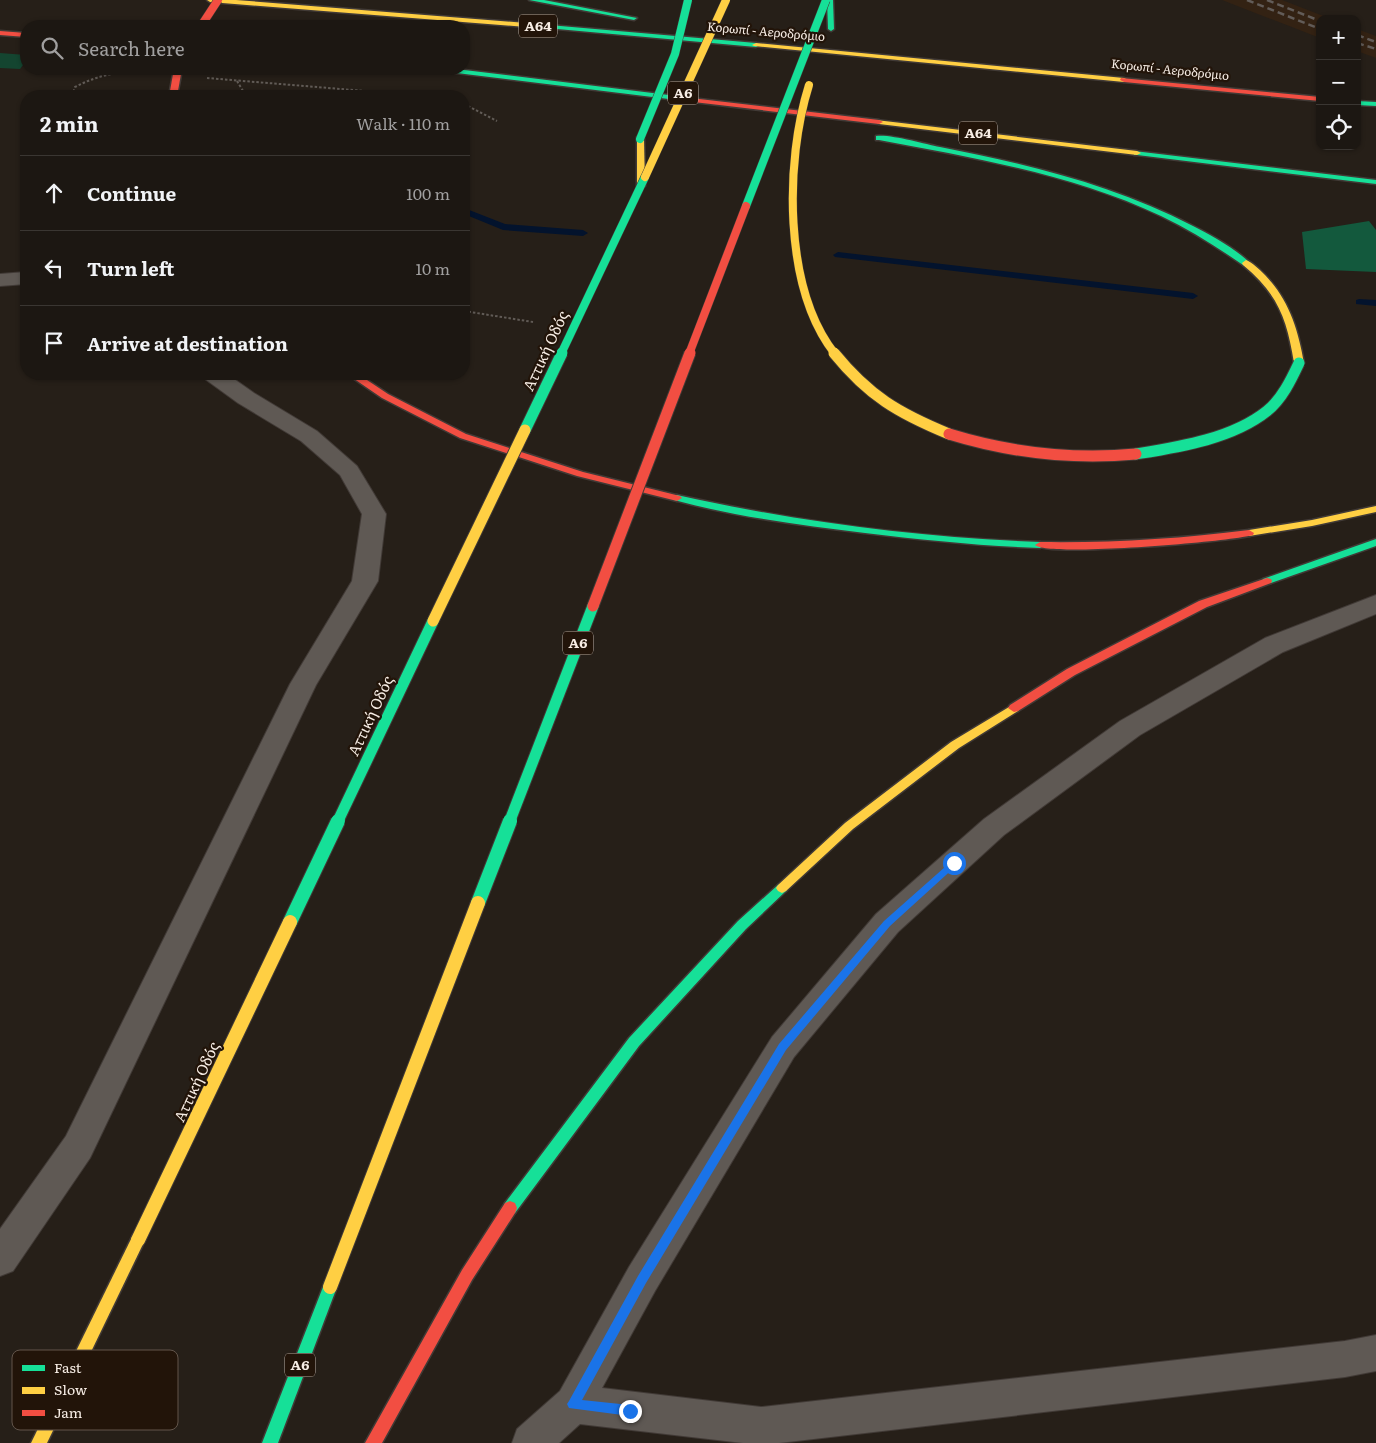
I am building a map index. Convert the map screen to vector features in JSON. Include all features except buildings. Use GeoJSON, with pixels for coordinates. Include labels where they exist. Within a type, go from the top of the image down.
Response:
{"type":"FeatureCollection","features":[{"type":"Feature","properties":{"kind":"highway","name":"Κορωπί - Αεροδρόμιο"},"geometry":{"type":"LineString","coordinates":[[210,0],[467,20]]}},
{"type":"Feature","properties":{"kind":"highway"},"geometry":{"type":"LineString","coordinates":[[206,20],[218,0]]}},
{"type":"Feature","properties":{"kind":"highway"},"geometry":{"type":"LineString","coordinates":[[532,0],[647,20]]}},
{"type":"Feature","properties":{"kind":"highway"},"geometry":{"type":"LineString","coordinates":[[641,186],[640,139],[683,31],[688,0]]}},
{"type":"Feature","properties":{"kind":"highway","name":"Αττική Οδός"},"geometry":{"type":"LineString","coordinates":[[84,1350],[641,186],[726,0]]}},
{"type":"Feature","properties":{"kind":"highway","name":"Α6"},"geometry":{"type":"LineString","coordinates":[[270,1443],[826,0]]}},
{"type":"Feature","properties":{"kind":"highway"},"geometry":{"type":"LineString","coordinates":[[830,0],[831,29],[807,90],[795,144],[793,206],[795,254],[807,301],[819,332],[833,353],[854,376],[904,413],[938,430],[1003,449],[1067,457],[1105,458],[1170,450],[1200,442],[1243,425],[1270,408],[1290,385],[1299,363],[1293,324],[1280,296],[1258,272],[1228,248],[1189,226],[1143,205],[1093,188],[1005,162],[870,136]]}},
{"type":"Feature","properties":{"kind":"highway","name":"Κορωπί - Αεροδρόμιο"},"geometry":{"type":"LineString","coordinates":[[470,20],[866,55],[1316,99]]}},
{"type":"Feature","properties":{"kind":"highway"},"geometry":{"type":"LineString","coordinates":[[666,23],[866,55]]}},
{"type":"Feature","properties":{"kind":"highway"},"geometry":{"type":"LineString","coordinates":[[0,33],[20,35]]}},
{"type":"Feature","properties":{"kind":"highway","name":"Α64"},"geometry":{"type":"LineString","coordinates":[[470,72],[1376,182]]}},
{"type":"Feature","properties":{"kind":"highway"},"geometry":{"type":"LineString","coordinates":[[174,90],[176,75]]}},
{"type":"Feature","properties":{"kind":"highway"},"geometry":{"type":"LineString","coordinates":[[579,84],[813,126]]}},
{"type":"Feature","properties":{"kind":"highway"},"geometry":{"type":"LineString","coordinates":[[1361,102],[1376,104]]}},
{"type":"Feature","properties":{"kind":"highway"},"geometry":{"type":"LineString","coordinates":[[361,380],[385,396],[463,436],[580,474],[719,508],[852,529],[996,544],[1104,547],[1201,540],[1312,523],[1376,509]]}},
{"type":"Feature","properties":{"kind":"highway"},"geometry":{"type":"LineString","coordinates":[[374,1443],[467,1275],[516,1199],[634,1042],[742,925],[848,826],[955,745],[1071,672],[1203,604],[1376,542]]}},
{"type":"Feature","properties":{"kind":"highway","name":"Αττική Οδός"},"geometry":{"type":"LineString","coordinates":[[39,1443],[45,1430]]}},
{"type":"Feature","properties":{"kind":"street"},"geometry":{"type":"LineString","coordinates":[[0,280],[20,278]]}},
{"type":"Feature","properties":{"kind":"street"},"geometry":{"type":"LineString","coordinates":[[0,1259],[78,1147],[303,684],[365,581],[374,514],[349,471],[309,436],[246,398],[220,380]]}},
{"type":"Feature","properties":{"kind":"street"},"geometry":{"type":"LineString","coordinates":[[531,1443],[573,1404],[642,1279],[783,1047],[887,923],[994,827],[1130,728],[1274,645],[1376,604]]}},
{"type":"Feature","properties":{"kind":"street"},"geometry":{"type":"LineString","coordinates":[[573,1404],[761,1426],[1345,1359],[1376,1353]]}},
{"type":"Feature","properties":{"kind":"path"},"geometry":{"type":"LineString","coordinates":[[74,90],[75,87],[98,75]]}},
{"type":"Feature","properties":{"kind":"path"},"geometry":{"type":"LineString","coordinates":[[204,78],[355,90]]}},
{"type":"Feature","properties":{"kind":"path"},"geometry":{"type":"LineString","coordinates":[[236,80],[242,90]]}},
{"type":"Feature","properties":{"kind":"path"},"geometry":{"type":"LineString","coordinates":[[470,106],[497,121]]}},
{"type":"Feature","properties":{"kind":"path"},"geometry":{"type":"LineString","coordinates":[[470,312],[533,322]]}},
{"type":"Feature","properties":{"kind":"shaded area"},"geometry":{"type":"Polygon","coordinates":[[[1222,0],[1282,0],[1321,15],[1316,15],[1316,36],[1222,0]]]}},
{"type":"Feature","properties":{"kind":"shaded area"},"geometry":{"type":"Polygon","coordinates":[[[1361,30],[1376,36],[1376,58],[1361,52],[1361,30]]]}},
{"type":"Feature","properties":{"kind":"green space"},"geometry":{"type":"Polygon","coordinates":[[[0,53],[20,55],[20,69],[0,68],[0,53]]]}},
{"type":"Feature","properties":{"kind":"green space"},"geometry":{"type":"Polygon","coordinates":[[[1369,221],[1376,230],[1376,272],[1306,269],[1302,232],[1369,221]]]}},
{"type":"Feature","properties":{"kind":"waterway"},"geometry":{"type":"LineString","coordinates":[[470,213],[503,227],[583,233]]}},
{"type":"Feature","properties":{"kind":"waterway"},"geometry":{"type":"LineString","coordinates":[[838,255],[1193,296]]}},
{"type":"Feature","properties":{"kind":"waterway"},"geometry":{"type":"LineString","coordinates":[[1359,302],[1376,303]]}},
{"type":"Feature","properties":{"kind":"railway"},"geometry":{"type":"LineString","coordinates":[[1247,0],[1316,27]]}},
{"type":"Feature","properties":{"kind":"railway"},"geometry":{"type":"LineString","coordinates":[[1267,0],[1316,19]]}},
{"type":"Feature","properties":{"kind":"railway"},"geometry":{"type":"LineString","coordinates":[[1361,36],[1376,42]]}},
{"type":"Feature","properties":{"kind":"railway"},"geometry":{"type":"LineString","coordinates":[[1361,44],[1376,49]]}},
{"type":"Feature","properties":{"kind":"traffic: fast"},"geometry":{"type":"LineString","coordinates":[[532,0],[634,18]]}},
{"type":"Feature","properties":{"kind":"traffic: fast"},"geometry":{"type":"LineString","coordinates":[[640,139],[675,54],[688,0]]}},
{"type":"Feature","properties":{"kind":"traffic: fast"},"geometry":{"type":"LineString","coordinates":[[746,206],[826,0]]}},
{"type":"Feature","properties":{"kind":"traffic: fast"},"geometry":{"type":"LineString","coordinates":[[830,0],[831,29]]}},
{"type":"Feature","properties":{"kind":"traffic: fast"},"geometry":{"type":"LineString","coordinates":[[526,25],[756,45]]}},
{"type":"Feature","properties":{"kind":"traffic: fast"},"geometry":{"type":"LineString","coordinates":[[470,73],[685,99]]}},
{"type":"Feature","properties":{"kind":"traffic: fast"},"geometry":{"type":"LineString","coordinates":[[1361,103],[1376,104]]}},
{"type":"Feature","properties":{"kind":"traffic: fast"},"geometry":{"type":"LineString","coordinates":[[879,138],[1022,167],[1118,195],[1164,214],[1207,236],[1246,263]]}},
{"type":"Feature","properties":{"kind":"traffic: fast"},"geometry":{"type":"LineString","coordinates":[[1137,153],[1376,182]]}},
{"type":"Feature","properties":{"kind":"traffic: fast"},"geometry":{"type":"LineString","coordinates":[[525,430],[645,177]]}},
{"type":"Feature","properties":{"kind":"traffic: fast"},"geometry":{"type":"LineString","coordinates":[[1136,454],[1168,449],[1204,440],[1255,420],[1267,411],[1282,395],[1299,363]]}},
{"type":"Feature","properties":{"kind":"traffic: fast"},"geometry":{"type":"LineString","coordinates":[[677,498],[761,515],[846,528],[1006,544],[1040,545]]}},
{"type":"Feature","properties":{"kind":"traffic: fast"},"geometry":{"type":"LineString","coordinates":[[1267,581],[1376,542]]}},
{"type":"Feature","properties":{"kind":"traffic: fast"},"geometry":{"type":"LineString","coordinates":[[478,903],[593,606]]}},
{"type":"Feature","properties":{"kind":"traffic: fast"},"geometry":{"type":"LineString","coordinates":[[290,922],[433,621]]}},
{"type":"Feature","properties":{"kind":"traffic: fast"},"geometry":{"type":"LineString","coordinates":[[510,1208],[634,1042],[742,925],[782,888]]}},
{"type":"Feature","properties":{"kind":"traffic: fast"},"geometry":{"type":"LineString","coordinates":[[270,1443],[330,1287]]}},
{"type":"Feature","properties":{"kind":"traffic: slow"},"geometry":{"type":"LineString","coordinates":[[210,0],[463,20]]}},
{"type":"Feature","properties":{"kind":"traffic: slow"},"geometry":{"type":"LineString","coordinates":[[645,177],[726,0]]}},
{"type":"Feature","properties":{"kind":"traffic: slow"},"geometry":{"type":"LineString","coordinates":[[470,21],[526,25]]}},
{"type":"Feature","properties":{"kind":"traffic: slow"},"geometry":{"type":"LineString","coordinates":[[756,45],[1124,80]]}},
{"type":"Feature","properties":{"kind":"traffic: slow"},"geometry":{"type":"LineString","coordinates":[[809,85],[797,130],[793,161],[793,208],[796,248],[803,285],[815,319],[831,349],[853,376],[879,399],[911,419],[949,434]]}},
{"type":"Feature","properties":{"kind":"traffic: slow"},"geometry":{"type":"LineString","coordinates":[[879,122],[1137,153]]}},
{"type":"Feature","properties":{"kind":"traffic: slow"},"geometry":{"type":"LineString","coordinates":[[640,139],[641,186]]}},
{"type":"Feature","properties":{"kind":"traffic: slow"},"geometry":{"type":"LineString","coordinates":[[1246,263],[1269,284],[1284,307],[1293,332],[1299,363]]}},
{"type":"Feature","properties":{"kind":"traffic: slow"},"geometry":{"type":"LineString","coordinates":[[433,621],[525,430]]}},
{"type":"Feature","properties":{"kind":"traffic: slow"},"geometry":{"type":"LineString","coordinates":[[1249,533],[1312,523],[1376,509]]}},
{"type":"Feature","properties":{"kind":"traffic: slow"},"geometry":{"type":"LineString","coordinates":[[782,888],[849,826],[955,745],[1014,708]]}},
{"type":"Feature","properties":{"kind":"traffic: slow"},"geometry":{"type":"LineString","coordinates":[[330,1287],[478,903]]}},
{"type":"Feature","properties":{"kind":"traffic: slow"},"geometry":{"type":"LineString","coordinates":[[138,1240],[290,922]]}},
{"type":"Feature","properties":{"kind":"traffic: slow"},"geometry":{"type":"LineString","coordinates":[[84,1350],[138,1240]]}},
{"type":"Feature","properties":{"kind":"traffic: slow"},"geometry":{"type":"LineString","coordinates":[[39,1443],[45,1430]]}},
{"type":"Feature","properties":{"kind":"traffic: jam"},"geometry":{"type":"LineString","coordinates":[[205,20],[218,0]]}},
{"type":"Feature","properties":{"kind":"traffic: jam"},"geometry":{"type":"LineString","coordinates":[[0,33],[20,35]]}},
{"type":"Feature","properties":{"kind":"traffic: jam"},"geometry":{"type":"LineString","coordinates":[[174,90],[177,75]]}},
{"type":"Feature","properties":{"kind":"traffic: jam"},"geometry":{"type":"LineString","coordinates":[[1124,80],[1316,99]]}},
{"type":"Feature","properties":{"kind":"traffic: jam"},"geometry":{"type":"LineString","coordinates":[[685,99],[879,122]]}},
{"type":"Feature","properties":{"kind":"traffic: jam"},"geometry":{"type":"LineString","coordinates":[[593,606],[746,206]]}},
{"type":"Feature","properties":{"kind":"traffic: jam"},"geometry":{"type":"LineString","coordinates":[[361,380],[385,396],[463,436],[580,474],[677,498]]}},
{"type":"Feature","properties":{"kind":"traffic: jam"},"geometry":{"type":"LineString","coordinates":[[949,434],[995,447],[1041,454],[1088,457],[1136,454]]}},
{"type":"Feature","properties":{"kind":"traffic: jam"},"geometry":{"type":"LineString","coordinates":[[1040,545],[1145,544],[1249,533]]}},
{"type":"Feature","properties":{"kind":"traffic: jam"},"geometry":{"type":"LineString","coordinates":[[1014,708],[1071,672],[1203,604],[1267,581]]}},
{"type":"Feature","properties":{"kind":"traffic: jam"},"geometry":{"type":"LineString","coordinates":[[373,1443],[467,1275],[510,1208]]}},
{"type":"Feature","properties":{"kind":"route"},"geometry":{"type":"LineString","coordinates":[[630,1411],[573,1404],[642,1279],[783,1047],[887,923],[954,863]]}}]}
